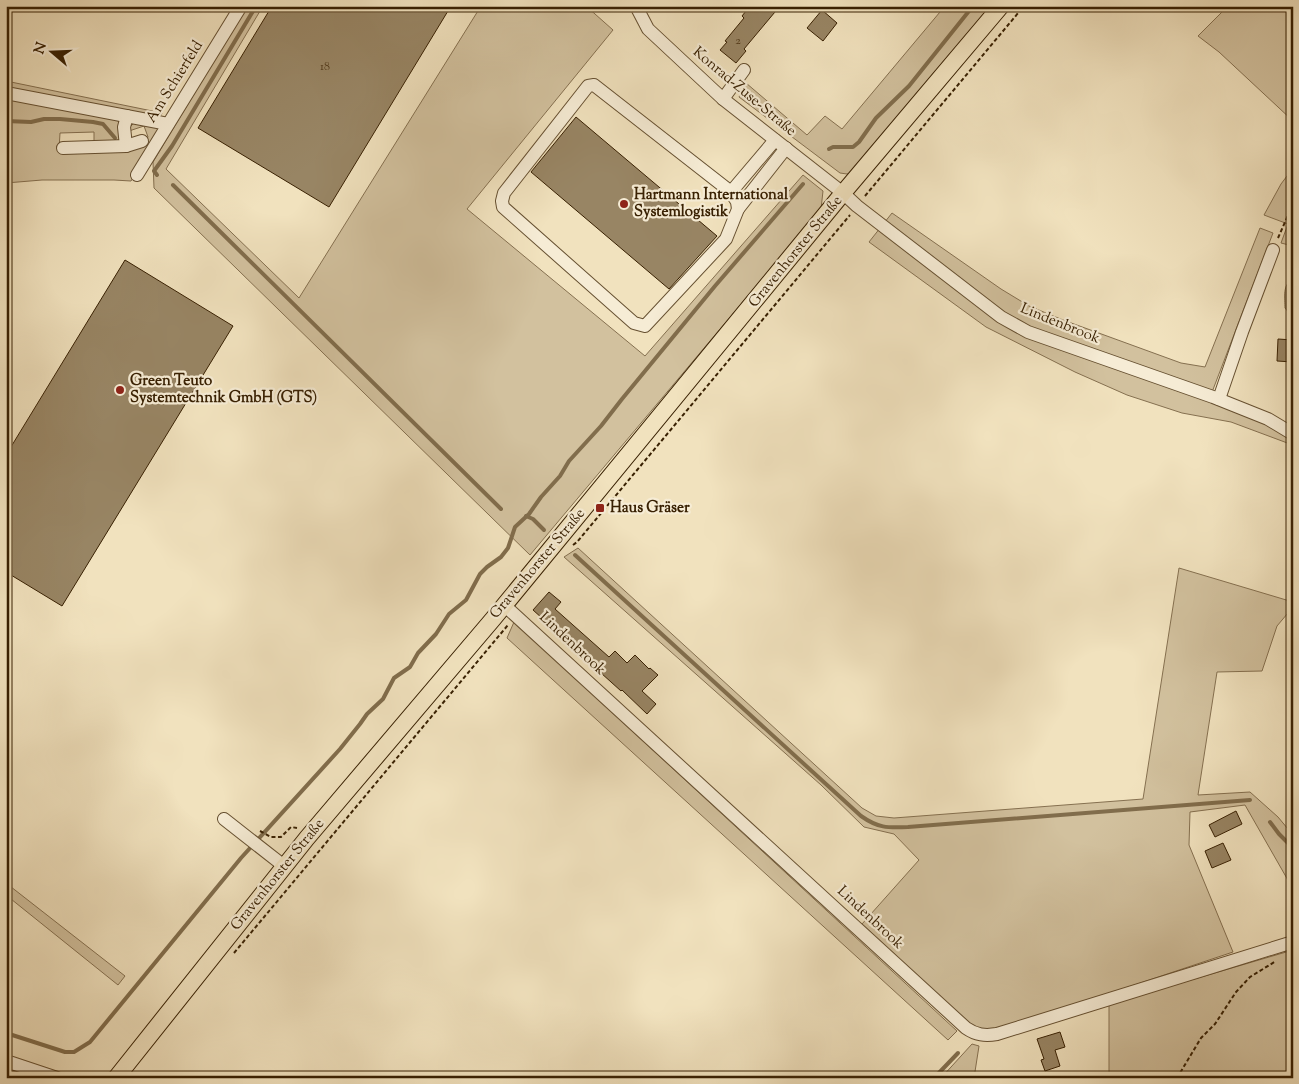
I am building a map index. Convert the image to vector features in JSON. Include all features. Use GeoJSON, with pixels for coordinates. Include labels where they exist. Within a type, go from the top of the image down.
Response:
{"type":"FeatureCollection","features":[{"type":"Feature","properties":{"kind":"main road","name":"Gravenhorster Straße"},"geometry":{"type":"LineString","coordinates":[[116,1078],[307,838],[508,609],[843,193],[1001,6]]}},
{"type":"Feature","properties":{"kind":"street","name":"Am Schierfeld"},"geometry":{"type":"LineString","coordinates":[[136,175],[241,6]]}},
{"type":"Feature","properties":{"kind":"street","name":"Konrad-Zuse-Straße"},"geometry":{"type":"LineString","coordinates":[[636,6],[648,29],[723,99],[843,193]]}},
{"type":"Feature","properties":{"kind":"street"},"geometry":{"type":"LineString","coordinates":[[723,99],[744,70]]}},
{"type":"Feature","properties":{"kind":"street"},"geometry":{"type":"LineString","coordinates":[[738,209],[737,202],[730,192],[594,85],[588,86],[504,193],[502,201],[503,207],[627,316],[640,326],[645,326],[726,239],[738,209],[786,148]]}},
{"type":"Feature","properties":{"kind":"street"},"geometry":{"type":"LineString","coordinates":[[6,93],[168,124]]}},
{"type":"Feature","properties":{"kind":"street"},"geometry":{"type":"LineString","coordinates":[[126,146],[124,127],[127,116]]}},
{"type":"Feature","properties":{"kind":"street"},"geometry":{"type":"LineString","coordinates":[[730,192],[775,140]]}},
{"type":"Feature","properties":{"kind":"street"},"geometry":{"type":"LineString","coordinates":[[62,148],[126,146],[142,141]]}},
{"type":"Feature","properties":{"kind":"street","name":"Lindenbrook"},"geometry":{"type":"LineString","coordinates":[[843,193],[857,206],[1001,317],[1028,332],[1218,399],[1268,419],[1293,434]]}},
{"type":"Feature","properties":{"kind":"street"},"geometry":{"type":"LineString","coordinates":[[1218,399],[1273,250]]}},
{"type":"Feature","properties":{"kind":"street","name":"Lindenbrook"},"geometry":{"type":"LineString","coordinates":[[508,609],[966,1028],[974,1033],[987,1036],[998,1034],[1291,948]]}},
{"type":"Feature","properties":{"kind":"street"},"geometry":{"type":"LineString","coordinates":[[224,819],[284,866]]}},
{"type":"Feature","properties":{"kind":"street"},"geometry":{"type":"LineString","coordinates":[[6,1061],[57,1078]]}},
{"type":"Feature","properties":{"kind":"path"},"geometry":{"type":"LineString","coordinates":[[571,546],[577,542],[1024,6]]}},
{"type":"Feature","properties":{"kind":"path"},"geometry":{"type":"LineString","coordinates":[[1273,250],[1293,204]]}},
{"type":"Feature","properties":{"kind":"path"},"geometry":{"type":"LineString","coordinates":[[232,956],[508,626],[508,609]]}},
{"type":"Feature","properties":{"kind":"path"},"geometry":{"type":"LineString","coordinates":[[256,829],[271,837],[281,837],[292,827],[296,827],[307,838]]}},
{"type":"Feature","properties":{"kind":"path"},"geometry":{"type":"LineString","coordinates":[[1177,1078],[1201,1038],[1215,1024],[1236,992],[1250,977],[1279,959],[1291,948]]}},
{"type":"Feature","properties":{"kind":"path"},"geometry":{"type":"LineString","coordinates":[[1181,1071],[1181,1078]]}},
{"type":"Feature","properties":{"kind":"shaded area"},"geometry":{"type":"Polygon","coordinates":[[[247,6],[263,6],[166,169],[299,298],[481,6],[586,6],[613,30],[467,209],[645,356],[803,175],[823,191],[821,209],[530,555],[154,188],[153,162],[247,6]]]}},
{"type":"Feature","properties":{"kind":"shaded area"},"geometry":{"type":"Polygon","coordinates":[[[945,6],[996,6],[855,171],[847,174],[840,173],[739,97],[746,83],[807,135],[825,116],[842,129],[945,6]]]}},
{"type":"Feature","properties":{"kind":"shaded area"},"geometry":{"type":"Polygon","coordinates":[[[1228,6],[1293,6],[1293,121],[1219,52],[1198,36],[1228,6]]]}},
{"type":"Feature","properties":{"kind":"shaded area"},"geometry":{"type":"Polygon","coordinates":[[[6,81],[162,113],[160,117],[6,90],[6,81]]]}},
{"type":"Feature","properties":{"kind":"shaded area"},"geometry":{"type":"Polygon","coordinates":[[[6,95],[116,118],[120,124],[121,141],[94,143],[94,132],[60,133],[59,150],[143,145],[148,137],[144,126],[129,131],[128,129],[134,123],[156,126],[159,138],[131,181],[42,180],[6,183],[6,95]]]}},
{"type":"Feature","properties":{"kind":"shaded area"},"geometry":{"type":"Polygon","coordinates":[[[1293,168],[1293,246],[1281,243],[1288,224],[1264,215],[1281,184],[1293,168]]]}},
{"type":"Feature","properties":{"kind":"shaded area"},"geometry":{"type":"Polygon","coordinates":[[[892,213],[1001,289],[1029,306],[1181,363],[1205,367],[1260,228],[1273,233],[1209,400],[1265,423],[1292,440],[1290,444],[1231,422],[1182,413],[1127,395],[1075,372],[986,327],[869,242],[892,213]]]}},
{"type":"Feature","properties":{"kind":"shaded area"},"geometry":{"type":"Polygon","coordinates":[[[1293,280],[1293,314],[1290,314],[1285,308],[1285,292],[1287,284],[1293,280]]]}},
{"type":"Feature","properties":{"kind":"shaded area"},"geometry":{"type":"Polygon","coordinates":[[[578,548],[862,808],[876,816],[894,818],[1143,799],[1179,568],[1293,602],[1293,607],[1277,626],[1262,671],[1217,672],[1198,795],[1250,792],[1278,817],[1293,835],[1293,889],[1245,805],[1190,812],[1189,845],[1233,952],[1006,1028],[983,1030],[972,1026],[862,924],[919,860],[894,834],[864,827],[821,785],[564,557],[578,548]]]}},
{"type":"Feature","properties":{"kind":"shaded area"},"geometry":{"type":"Polygon","coordinates":[[[514,622],[957,1031],[948,1040],[507,638],[514,622]]]}},
{"type":"Feature","properties":{"kind":"shaded area"},"geometry":{"type":"Polygon","coordinates":[[[6,883],[125,976],[118,985],[6,895],[6,883]]]}},
{"type":"Feature","properties":{"kind":"shaded area"},"geometry":{"type":"Polygon","coordinates":[[[1293,950],[1293,1078],[1109,1078],[1109,1004],[1293,950]]]}},
{"type":"Feature","properties":{"kind":"shaded area"},"geometry":{"type":"Polygon","coordinates":[[[972,1044],[979,1046],[974,1078],[941,1078],[972,1044]]]}},
{"type":"Feature","properties":{"kind":"shaded area"},"geometry":{"type":"Polygon","coordinates":[[[6,1066],[34,1076],[33,1078],[15,1078],[6,1075],[6,1066]]]}},
{"type":"Feature","properties":{"kind":"building"},"geometry":{"type":"Polygon","coordinates":[[[272,6],[451,6],[329,207],[198,128],[272,6]]]}},
{"type":"Feature","properties":{"kind":"building"},"geometry":{"type":"Polygon","coordinates":[[[750,6],[780,6],[744,49],[746,51],[736,63],[720,50],[744,18],[742,16],[750,6]]]}},
{"type":"Feature","properties":{"kind":"building"},"geometry":{"type":"Polygon","coordinates":[[[822,10],[837,23],[823,41],[807,28],[822,10]]]}},
{"type":"Feature","properties":{"kind":"building","name":"Hartmann International Systemlogistik"},"geometry":{"type":"Polygon","coordinates":[[[576,117],[717,236],[669,289],[531,172],[576,117]]]}},
{"type":"Feature","properties":{"kind":"building","name":"Green Teuto Systemtechnik GmbH (GTS)"},"geometry":{"type":"Polygon","coordinates":[[[125,260],[233,326],[62,606],[6,572],[6,455],[125,260]]]}},
{"type":"Feature","properties":{"kind":"building"},"geometry":{"type":"Polygon","coordinates":[[[1278,339],[1293,340],[1293,362],[1277,361],[1278,339]]]}},
{"type":"Feature","properties":{"kind":"building"},"geometry":{"type":"Polygon","coordinates":[[[549,592],[561,602],[555,609],[609,657],[615,651],[627,663],[635,655],[658,675],[642,691],[656,704],[647,714],[533,610],[549,592]]]}},
{"type":"Feature","properties":{"kind":"building"},"geometry":{"type":"Polygon","coordinates":[[[1236,811],[1242,824],[1215,837],[1209,825],[1236,811]]]}},
{"type":"Feature","properties":{"kind":"building"},"geometry":{"type":"Polygon","coordinates":[[[1223,843],[1231,860],[1212,868],[1205,851],[1223,843]]]}},
{"type":"Feature","properties":{"kind":"building"},"geometry":{"type":"Polygon","coordinates":[[[1060,1032],[1065,1047],[1055,1050],[1060,1066],[1045,1071],[1041,1060],[1044,1059],[1037,1039],[1060,1032]]]}},
{"type":"Feature","properties":{"kind":"waterway"},"geometry":{"type":"LineString","coordinates":[[157,175],[154,171],[172,146],[256,6]]}},
{"type":"Feature","properties":{"kind":"waterway"},"geometry":{"type":"LineString","coordinates":[[829,149],[833,147],[853,147],[859,142],[876,118],[909,86],[973,6]]}},
{"type":"Feature","properties":{"kind":"waterway"},"geometry":{"type":"LineString","coordinates":[[6,121],[31,122],[44,119],[60,119],[93,122],[103,124],[115,138]]}},
{"type":"Feature","properties":{"kind":"waterway"},"geometry":{"type":"LineString","coordinates":[[6,1033],[65,1052],[74,1052],[90,1042],[241,858],[340,749],[367,714],[383,699],[394,678],[410,667],[418,653],[436,634],[449,614],[466,600],[480,574],[501,557],[508,548],[515,527],[529,514],[560,476],[569,461],[601,426],[715,286],[803,184]]}},
{"type":"Feature","properties":{"kind":"waterway"},"geometry":{"type":"LineString","coordinates":[[173,185],[501,509]]}},
{"type":"Feature","properties":{"kind":"waterway"},"geometry":{"type":"LineString","coordinates":[[526,516],[533,519],[544,530]]}},
{"type":"Feature","properties":{"kind":"waterway"},"geometry":{"type":"LineString","coordinates":[[575,555],[861,816],[878,825],[908,827],[1250,800]]}},
{"type":"Feature","properties":{"kind":"waterway"},"geometry":{"type":"LineString","coordinates":[[1270,822],[1293,848]]}},
{"type":"Feature","properties":{"kind":"waterway"},"geometry":{"type":"LineString","coordinates":[[934,1078],[958,1053]]}},
{"type":"Feature","properties":{"kind":"waterway"},"geometry":{"type":"LineString","coordinates":[[6,1073],[18,1078]]}},
{"type":"Feature","properties":{"kind":"place","name":"Hartmann International Systemlogistik"},"geometry":{"type":"Point","coordinates":[624,204]}},
{"type":"Feature","properties":{"kind":"place","name":"Green Teuto Systemtechnik GmbH (GTS)"},"geometry":{"type":"Point","coordinates":[120,390]}},
{"type":"Feature","properties":{"kind":"place","name":"Haus Gräser"},"geometry":{"type":"Point","coordinates":[600,508]}}]}
